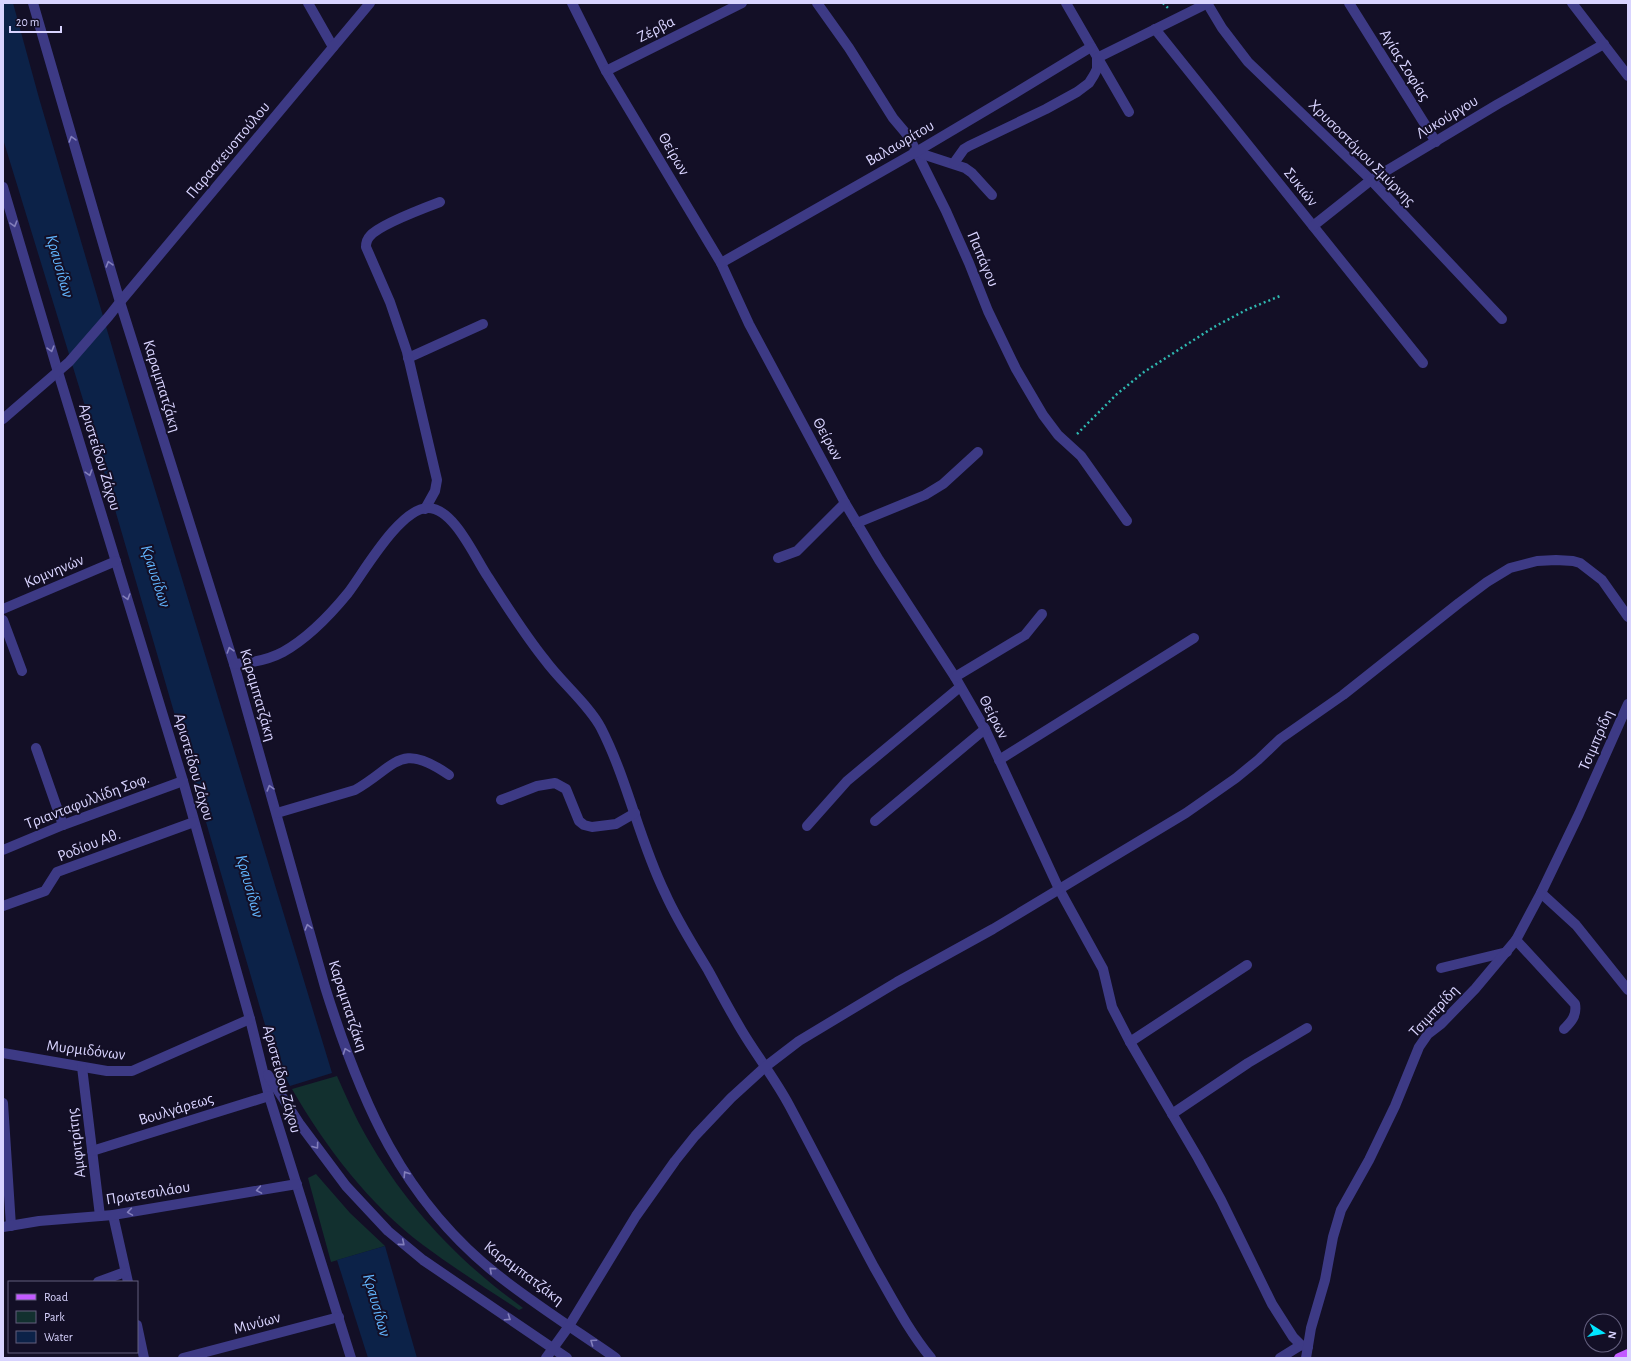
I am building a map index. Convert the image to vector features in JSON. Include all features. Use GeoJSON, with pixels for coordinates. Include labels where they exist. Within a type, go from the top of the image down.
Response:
{"type":"FeatureCollection","features":[{"type":"Feature","properties":{"kind":"main road"},"geometry":{"type":"LineString","coordinates":[[1619,1358],[1628,1354]]}},
{"type":"Feature","properties":{"kind":"street","name":"Καραμπατζάκη"},"geometry":{"type":"LineString","coordinates":[[33,3],[120,302],[234,664],[338,1030],[367,1104],[391,1151],[426,1202],[439,1219],[464,1245],[499,1276],[616,1358]]}},
{"type":"Feature","properties":{"kind":"street"},"geometry":{"type":"LineString","coordinates":[[308,3],[333,47]]}},
{"type":"Feature","properties":{"kind":"street","name":"Παρασκευοπούλου"},"geometry":{"type":"LineString","coordinates":[[3,419],[69,362],[370,3]]}},
{"type":"Feature","properties":{"kind":"street","name":"Θείρων"},"geometry":{"type":"LineString","coordinates":[[572,3],[606,71],[721,263],[749,324],[845,503],[956,677],[960,687],[985,729],[1059,889],[1103,969],[1112,1007],[1130,1042],[1221,1200],[1272,1304],[1293,1337],[1304,1346]]}},
{"type":"Feature","properties":{"kind":"street","name":"Ζέρβα"},"geometry":{"type":"LineString","coordinates":[[606,71],[742,3]]}},
{"type":"Feature","properties":{"kind":"street","name":"Παπάγου"},"geometry":{"type":"LineString","coordinates":[[817,3],[849,48],[893,118],[909,137],[946,211],[988,311],[1016,369],[1043,415],[1058,435],[1081,456],[1127,521]]}},
{"type":"Feature","properties":{"kind":"street"},"geometry":{"type":"LineString","coordinates":[[1066,3],[1130,112]]}},
{"type":"Feature","properties":{"kind":"street"},"geometry":{"type":"LineString","coordinates":[[1097,58],[1208,3]]}},
{"type":"Feature","properties":{"kind":"street","name":"Χρυσοστόμου Σμύρνης"},"geometry":{"type":"LineString","coordinates":[[1208,3],[1222,28],[1248,62],[1371,180],[1502,319]]}},
{"type":"Feature","properties":{"kind":"street","name":"Αγίας Σοφίας"},"geometry":{"type":"LineString","coordinates":[[1349,3],[1436,142]]}},
{"type":"Feature","properties":{"kind":"street"},"geometry":{"type":"LineString","coordinates":[[1572,3],[1628,76]]}},
{"type":"Feature","properties":{"kind":"street","name":"Συκιών"},"geometry":{"type":"LineString","coordinates":[[1155,29],[1423,363]]}},
{"type":"Feature","properties":{"kind":"street","name":"Λυκούργου"},"geometry":{"type":"LineString","coordinates":[[1313,226],[1371,180],[1498,104],[1604,44]]}},
{"type":"Feature","properties":{"kind":"street","name":"Βαλαωρίτου"},"geometry":{"type":"LineString","coordinates":[[721,263],[916,152],[1091,47]]}},
{"type":"Feature","properties":{"kind":"street"},"geometry":{"type":"LineString","coordinates":[[954,163],[964,150],[976,142],[1046,109],[1089,83],[1097,69],[1097,58]]}},
{"type":"Feature","properties":{"kind":"street"},"geometry":{"type":"LineString","coordinates":[[916,152],[960,165],[972,173],[992,195]]}},
{"type":"Feature","properties":{"kind":"street","name":"Αριστείδου Ζάχου"},"geometry":{"type":"LineString","coordinates":[[3,190],[183,781],[250,1019],[269,1096],[339,1317],[350,1358]]}},
{"type":"Feature","properties":{"kind":"street"},"geometry":{"type":"LineString","coordinates":[[425,509],[436,491],[437,480],[408,358],[390,302],[366,247],[366,241],[379,229],[440,202]]}},
{"type":"Feature","properties":{"kind":"street"},"geometry":{"type":"LineString","coordinates":[[408,358],[483,324]]}},
{"type":"Feature","properties":{"kind":"street"},"geometry":{"type":"LineString","coordinates":[[857,523],[925,495],[943,484],[978,452]]}},
{"type":"Feature","properties":{"kind":"street"},"geometry":{"type":"LineString","coordinates":[[778,558],[797,551],[845,503]]}},
{"type":"Feature","properties":{"kind":"street"},"geometry":{"type":"LineString","coordinates":[[234,664],[261,661],[280,654],[295,644],[333,610],[350,591],[385,541],[410,515],[421,509],[439,510],[445,514],[454,524],[526,635],[545,661],[600,726],[635,813],[664,892],[740,1029],[776,1082],[788,1103],[851,1224],[902,1316],[912,1333],[931,1358]]}},
{"type":"Feature","properties":{"kind":"street"},"geometry":{"type":"LineString","coordinates":[[546,1358],[569,1326],[636,1216],[674,1161],[713,1117],[765,1067],[799,1041],[846,1012],[993,929],[1160,829],[1208,798],[1258,760],[1280,739],[1343,695],[1452,608],[1487,582],[1510,568],[1537,562],[1556,560],[1580,563],[1602,580],[1628,616]]}},
{"type":"Feature","properties":{"kind":"street","name":"Κομνηνών"},"geometry":{"type":"LineString","coordinates":[[3,609],[116,561]]}},
{"type":"Feature","properties":{"kind":"street"},"geometry":{"type":"LineString","coordinates":[[956,677],[1025,634],[1042,614]]}},
{"type":"Feature","properties":{"kind":"street"},"geometry":{"type":"LineString","coordinates":[[3,620],[22,671]]}},
{"type":"Feature","properties":{"kind":"street"},"geometry":{"type":"LineString","coordinates":[[999,760],[1194,638]]}},
{"type":"Feature","properties":{"kind":"street"},"geometry":{"type":"LineString","coordinates":[[807,826],[847,781],[960,687]]}},
{"type":"Feature","properties":{"kind":"street","name":"Τσιμπρίδη"},"geometry":{"type":"LineString","coordinates":[[1306,1358],[1304,1346],[1311,1328],[1328,1269],[1333,1237],[1341,1210],[1369,1160],[1395,1106],[1419,1047],[1428,1034],[1441,1024],[1475,989],[1516,940],[1541,893],[1624,725],[1628,704]]}},
{"type":"Feature","properties":{"kind":"street"},"geometry":{"type":"LineString","coordinates":[[875,821],[985,729]]}},
{"type":"Feature","properties":{"kind":"street"},"geometry":{"type":"LineString","coordinates":[[36,748],[63,825]]}},
{"type":"Feature","properties":{"kind":"street"},"geometry":{"type":"LineString","coordinates":[[277,813],[355,790],[366,784],[384,768],[395,761],[404,759],[416,758],[426,760],[449,775]]}},
{"type":"Feature","properties":{"kind":"street","name":"Τριανταφυλλίδη Σοφ."},"geometry":{"type":"LineString","coordinates":[[3,850],[63,825],[183,781]]}},
{"type":"Feature","properties":{"kind":"street"},"geometry":{"type":"LineString","coordinates":[[501,800],[537,786],[555,783],[566,789],[579,820],[584,825],[592,827],[616,824],[635,813]]}},
{"type":"Feature","properties":{"kind":"street","name":"Ροδίου Αθ."},"geometry":{"type":"LineString","coordinates":[[3,906],[45,891],[57,872],[194,822]]}},
{"type":"Feature","properties":{"kind":"street"},"geometry":{"type":"LineString","coordinates":[[1541,893],[1576,925],[1628,990]]}},
{"type":"Feature","properties":{"kind":"street"},"geometry":{"type":"LineString","coordinates":[[1516,940],[1575,1004],[1576,1013],[1574,1018],[1564,1029]]}},
{"type":"Feature","properties":{"kind":"street"},"geometry":{"type":"LineString","coordinates":[[1441,968],[1507,952]]}},
{"type":"Feature","properties":{"kind":"street"},"geometry":{"type":"LineString","coordinates":[[1130,1042],[1247,964]]}},
{"type":"Feature","properties":{"kind":"street","name":"Μυρμιδόνων"},"geometry":{"type":"LineString","coordinates":[[3,1053],[116,1072],[132,1071],[250,1019]]}},
{"type":"Feature","properties":{"kind":"street"},"geometry":{"type":"LineString","coordinates":[[1172,1114],[1248,1063],[1307,1028]]}},
{"type":"Feature","properties":{"kind":"street"},"geometry":{"type":"LineString","coordinates":[[259,1053],[271,1082],[299,1123],[346,1186],[374,1218],[423,1260],[567,1358]]}},
{"type":"Feature","properties":{"kind":"street","name":"Αμφιτρίτης"},"geometry":{"type":"LineString","coordinates":[[82,1067],[100,1216]]}},
{"type":"Feature","properties":{"kind":"street","name":"Βουλγάρεως"},"geometry":{"type":"LineString","coordinates":[[92,1151],[269,1096]]}},
{"type":"Feature","properties":{"kind":"street"},"geometry":{"type":"LineString","coordinates":[[3,1103],[5,1118],[7,1226]]}},
{"type":"Feature","properties":{"kind":"street","name":"Πρωτεσιλάου"},"geometry":{"type":"LineString","coordinates":[[7,1226],[113,1215],[297,1184]]}},
{"type":"Feature","properties":{"kind":"street"},"geometry":{"type":"LineString","coordinates":[[104,1281],[126,1277],[113,1215]]}},
{"type":"Feature","properties":{"kind":"street","name":"Μινύων"},"geometry":{"type":"LineString","coordinates":[[184,1358],[339,1317]]}},
{"type":"Feature","properties":{"kind":"street"},"geometry":{"type":"LineString","coordinates":[[138,1330],[144,1358]]}},
{"type":"Feature","properties":{"kind":"street"},"geometry":{"type":"LineString","coordinates":[[1280,1358],[1304,1346]]}},
{"type":"Feature","properties":{"kind":"path"},"geometry":{"type":"LineString","coordinates":[[1067,443],[1117,394],[1144,372],[1214,327],[1246,310],[1280,296]]}},
{"type":"Feature","properties":{"kind":"green space"},"geometry":{"type":"Polygon","coordinates":[[[337,1076],[354,1114],[366,1136],[398,1186],[416,1209],[455,1251],[499,1290],[523,1308],[519,1310],[423,1245],[385,1212],[350,1174],[319,1132],[292,1089],[337,1076]]]}},
{"type":"Feature","properties":{"kind":"green space"},"geometry":{"type":"Polygon","coordinates":[[[316,1174],[350,1213],[385,1246],[331,1262],[308,1178],[316,1174]]]}},
{"type":"Feature","properties":{"kind":"water","name":"Κραυσίδων"},"geometry":{"type":"Polygon","coordinates":[[[3,3],[13,3],[39,98],[122,381],[332,1073],[290,1086],[276,1057],[268,1035],[84,403],[3,139],[3,3]]]}},
{"type":"Feature","properties":{"kind":"water","name":"Κραυσίδων"},"geometry":{"type":"Polygon","coordinates":[[[385,1246],[417,1358],[368,1358],[337,1260],[385,1246]]]}}]}
